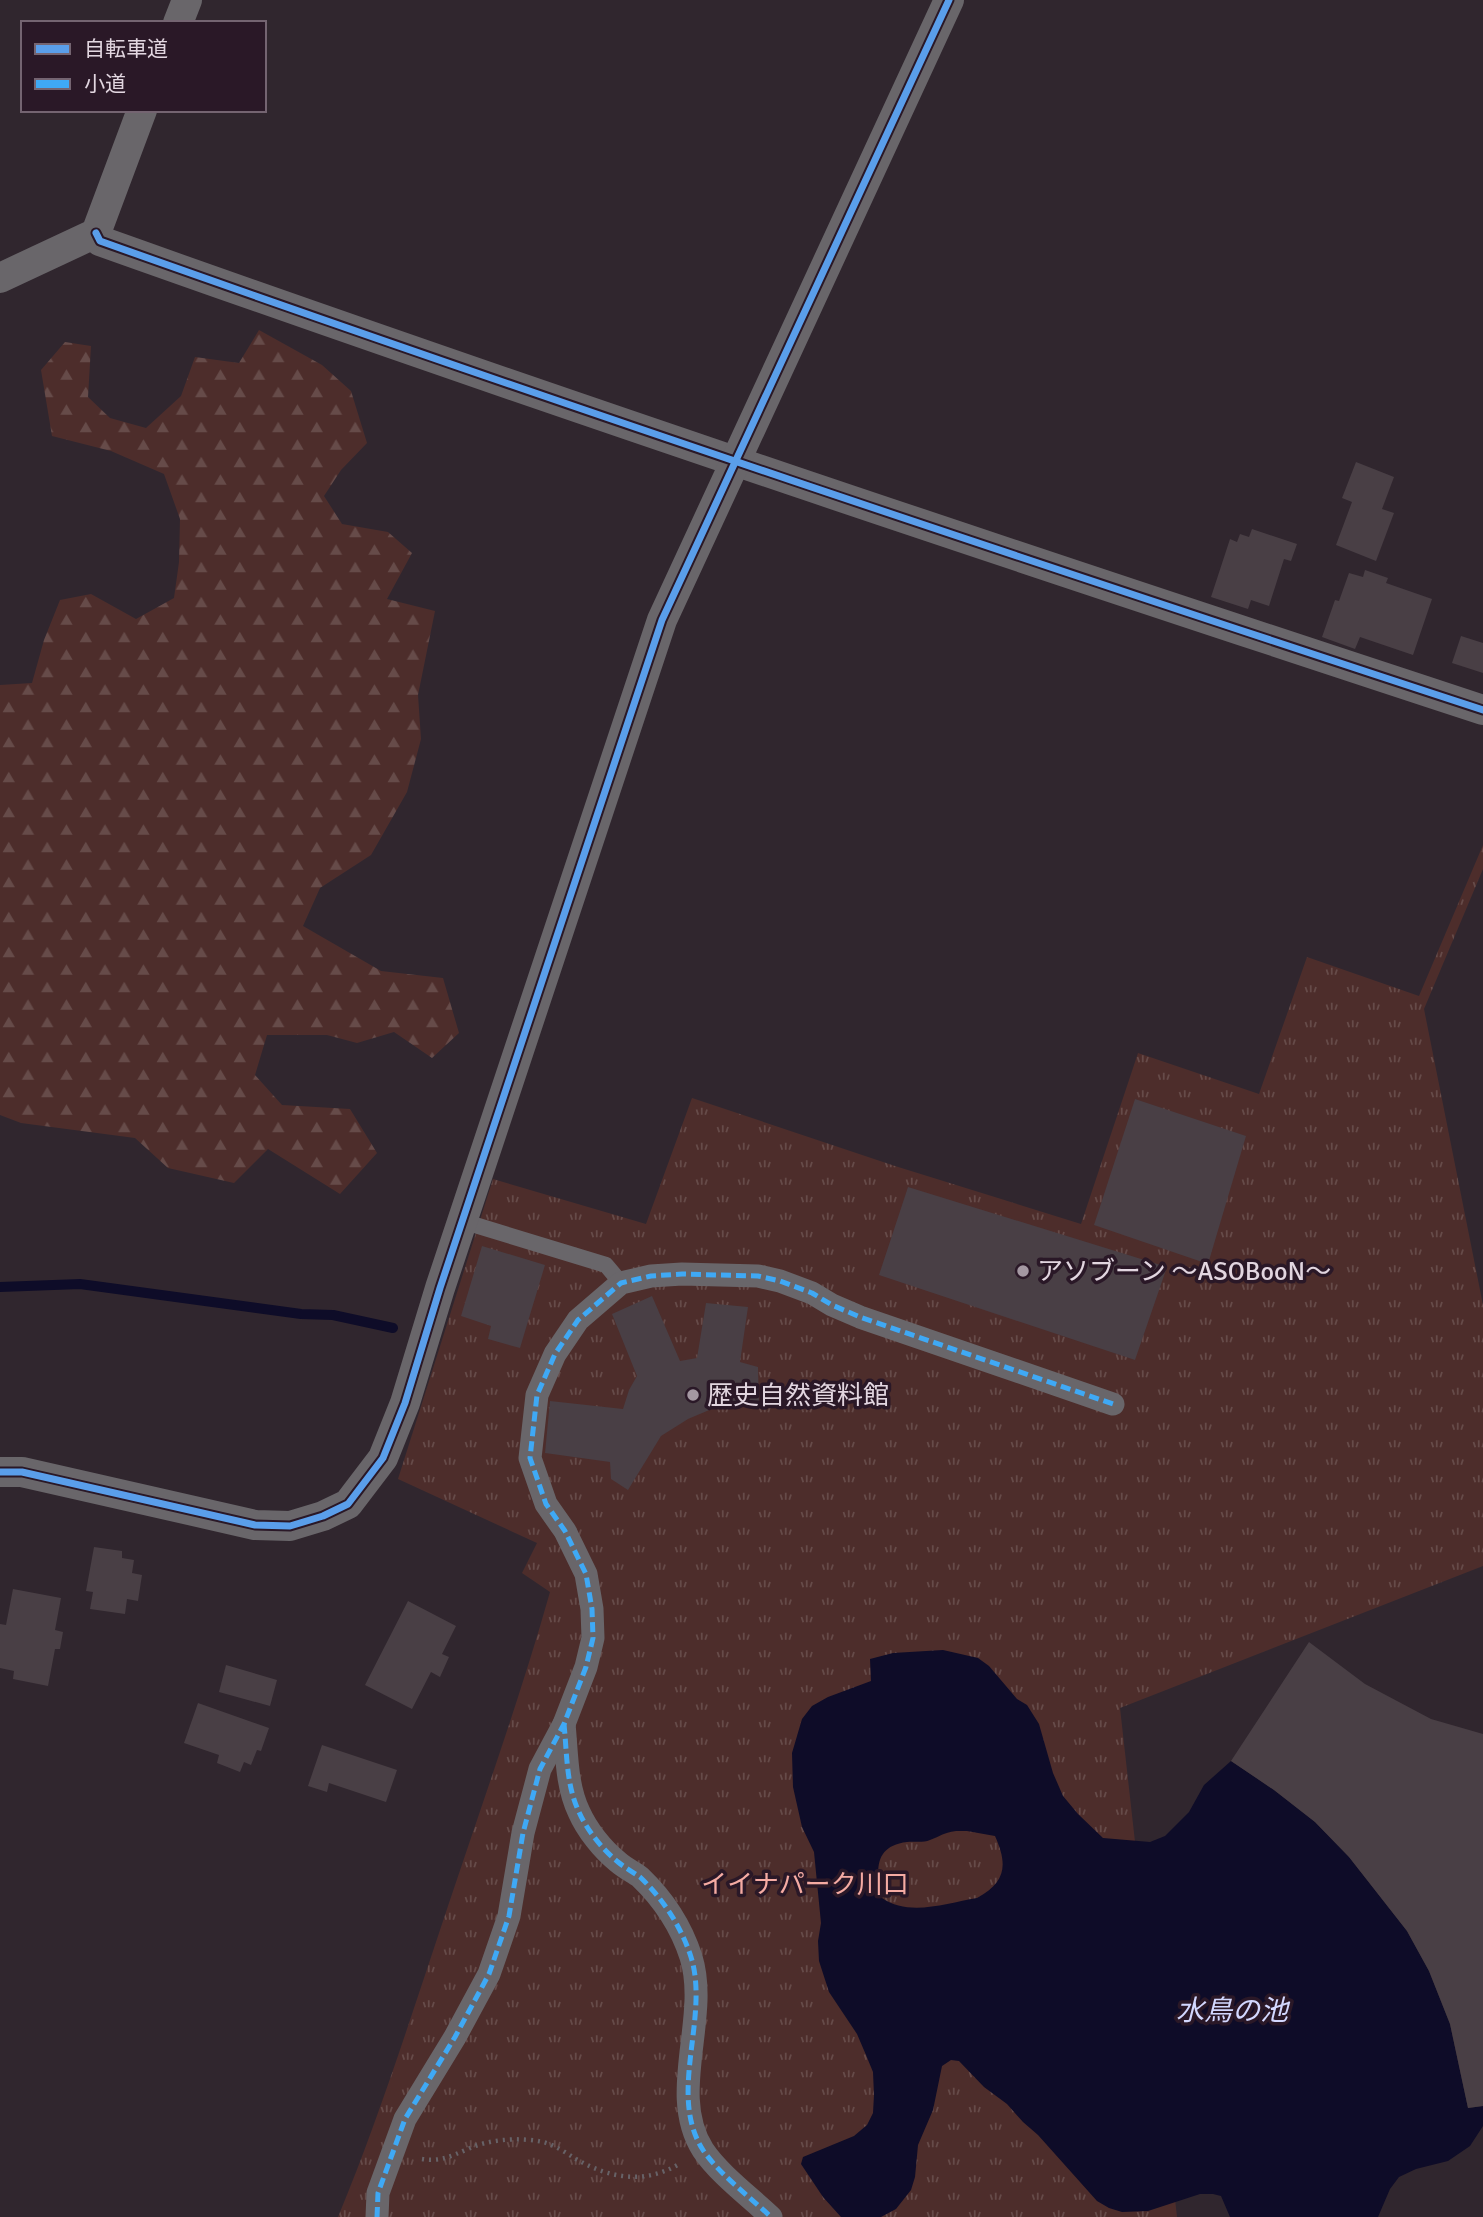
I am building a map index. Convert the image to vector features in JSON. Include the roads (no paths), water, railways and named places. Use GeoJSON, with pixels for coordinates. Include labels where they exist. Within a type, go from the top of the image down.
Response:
{"type":"FeatureCollection","features":[{"type":"Feature","properties":{"kind":"street"},"geometry":{"type":"LineString","coordinates":[[179,21],[187,0]]}},
{"type":"Feature","properties":{"kind":"street"},"geometry":{"type":"LineString","coordinates":[[0,1472],[22,1472],[256,1525],[290,1526],[323,1516],[348,1504],[383,1458],[405,1403],[462,1221],[662,620],[949,0]]}},
{"type":"Feature","properties":{"kind":"street"},"geometry":{"type":"LineString","coordinates":[[0,278],[96,233],[141,112]]}},
{"type":"Feature","properties":{"kind":"street"},"geometry":{"type":"LineString","coordinates":[[96,233],[100,241],[265,300],[1483,710]]}},
{"type":"Feature","properties":{"kind":"street"},"geometry":{"type":"LineString","coordinates":[[377,2217],[378,2193],[405,2119],[455,2037],[489,1974],[509,1916],[523,1833],[540,1769],[564,1724],[586,1667],[593,1638],[592,1609],[586,1574],[565,1531],[545,1504],[530,1458],[537,1395],[555,1354],[578,1320],[621,1283],[651,1276],[682,1274],[758,1276],[812,1293],[860,1317],[1113,1404]]}},
{"type":"Feature","properties":{"kind":"street"},"geometry":{"type":"LineString","coordinates":[[564,1724],[570,1790],[579,1814],[602,1846],[639,1877],[671,1912],[691,1956],[696,1986],[688,2086],[690,2120],[703,2150],[771,2217]]}},
{"type":"Feature","properties":{"kind":"lane"},"geometry":{"type":"LineString","coordinates":[[462,1221],[606,1265],[621,1283]]}},
{"type":"Feature","properties":{"kind":"water","name":"水鳥の池"},"geometry":{"type":"Polygon","coordinates":[[[943,1650],[978,1658],[989,1666],[1017,1699],[1027,1705],[1039,1724],[1053,1773],[1063,1796],[1103,1838],[1150,1842],[1165,1836],[1189,1812],[1204,1785],[1231,1761],[1315,1822],[1349,1857],[1407,1931],[1429,1971],[1450,2024],[1468,2108],[1483,2106],[1483,2126],[1470,2146],[1448,2161],[1416,2169],[1399,2177],[1390,2189],[1378,2217],[1230,2217],[1221,2196],[1213,2194],[1200,2194],[1148,2211],[1122,2212],[1097,2201],[1007,2104],[984,2087],[959,2061],[951,2060],[942,2066],[933,2110],[918,2145],[911,2190],[896,2209],[881,2217],[841,2217],[823,2197],[801,2164],[803,2157],[854,2136],[867,2125],[873,2113],[873,2072],[857,2034],[829,1992],[819,1961],[821,1923],[814,1852],[802,1827],[793,1787],[792,1753],[802,1719],[812,1706],[871,1681],[870,1659],[893,1653],[943,1650]],[[967,1831],[951,1832],[927,1841],[896,1844],[888,1849],[878,1870],[882,1898],[893,1904],[916,1908],[977,1898],[987,1892],[1002,1872],[999,1846],[995,1836],[967,1831]]]}},
{"type":"Feature","properties":{"kind":"waterway"},"geometry":{"type":"LineString","coordinates":[[0,1287],[80,1284],[301,1314],[333,1315],[393,1328]]}},
{"type":"Feature","properties":{"kind":"place","name":"アソブーン ～ASOBooN～"},"geometry":{"type":"Point","coordinates":[1023,1271]}},
{"type":"Feature","properties":{"kind":"place","name":"歴史自然資料館"},"geometry":{"type":"Point","coordinates":[693,1395]}},
{"type":"Feature","properties":{"kind":"park label","name":"イイナパーク川口"},"geometry":{"type":"Point","coordinates":[805,1884]}}]}
